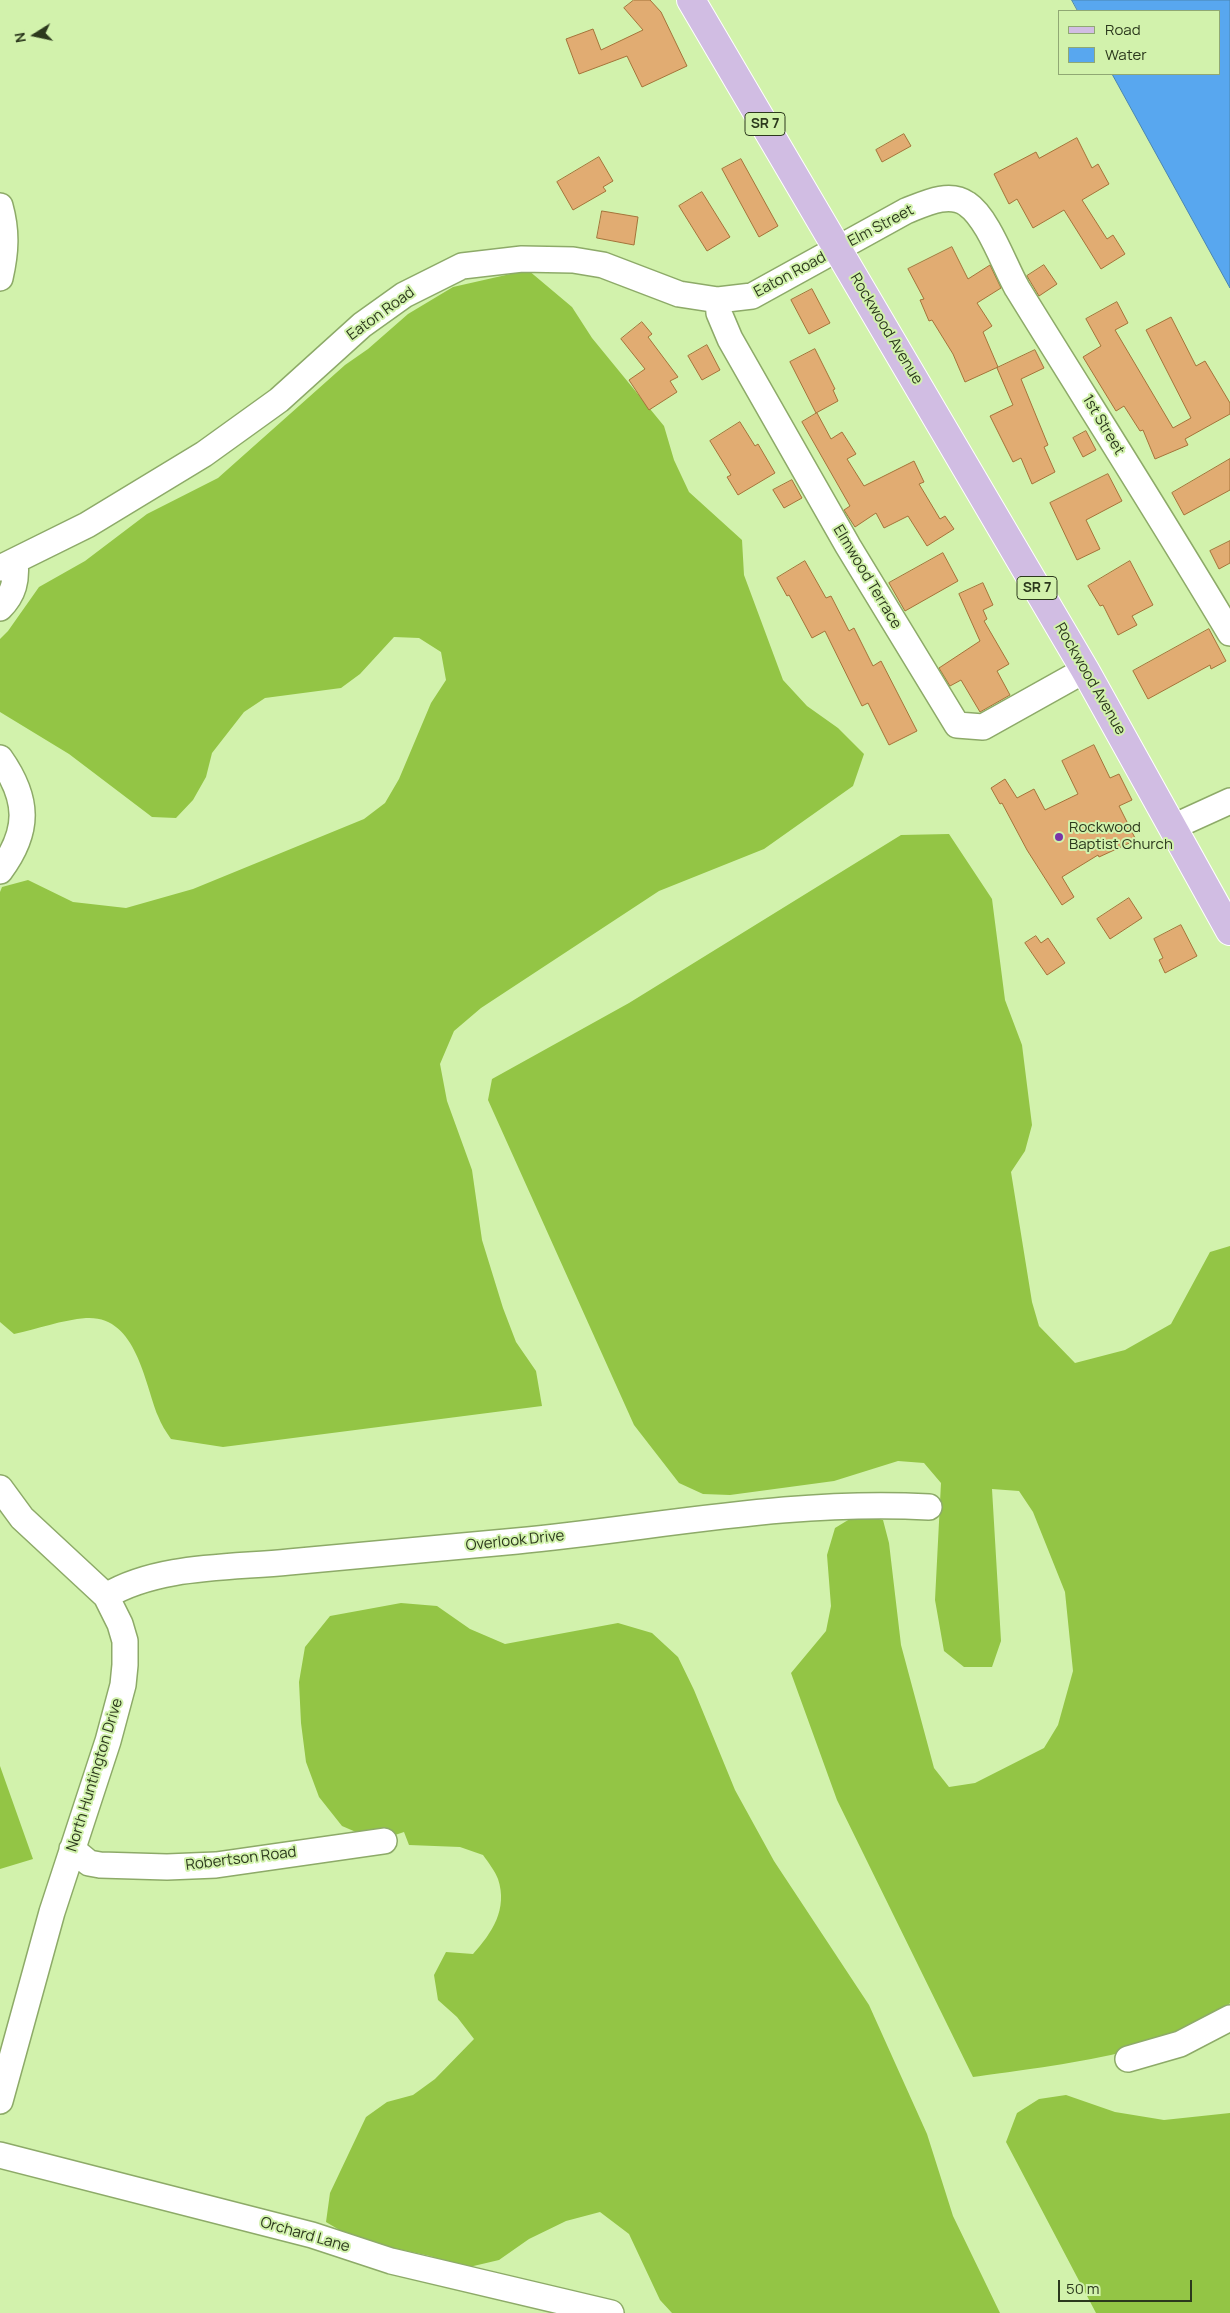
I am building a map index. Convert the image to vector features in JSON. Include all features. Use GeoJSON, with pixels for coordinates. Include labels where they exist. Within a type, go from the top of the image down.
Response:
{"type":"FeatureCollection","features":[{"type":"Feature","properties":{"kind":"main road","name":"SR 7"},"geometry":{"type":"LineString","coordinates":[[691,0],[838,249]]}},
{"type":"Feature","properties":{"kind":"main road","name":"Rockwood Avenue"},"geometry":{"type":"LineString","coordinates":[[838,249],[1085,670],[1230,930]]}},
{"type":"Feature","properties":{"kind":"street","name":"Elm Street"},"geometry":{"type":"LineString","coordinates":[[838,249],[906,211],[927,202],[950,197],[966,203],[979,214]]}},
{"type":"Feature","properties":{"kind":"street"},"geometry":{"type":"LineString","coordinates":[[0,206],[5,225],[6,252],[0,278]]}},
{"type":"Feature","properties":{"kind":"street","name":"1st Street"},"geometry":{"type":"LineString","coordinates":[[979,214],[1016,285],[1230,633]]}},
{"type":"Feature","properties":{"kind":"street","name":"Eaton Road"},"geometry":{"type":"LineString","coordinates":[[8,565],[87,525],[204,454],[279,400],[362,325],[404,295],[462,266],[522,258],[573,260],[603,265],[678,294],[718,300],[752,296],[838,249]]}},
{"type":"Feature","properties":{"kind":"street","name":"Elmwood Terrace"},"geometry":{"type":"LineString","coordinates":[[718,300],[719,313],[730,339],[848,546],[957,725],[983,727],[1085,670]]}},
{"type":"Feature","properties":{"kind":"street"},"geometry":{"type":"LineString","coordinates":[[0,608],[12,594],[15,583],[8,565]]}},
{"type":"Feature","properties":{"kind":"street"},"geometry":{"type":"LineString","coordinates":[[0,758],[14,783],[21,802],[24,818],[14,850],[0,871]]}},
{"type":"Feature","properties":{"kind":"street"},"geometry":{"type":"LineString","coordinates":[[1173,827],[1230,801]]}},
{"type":"Feature","properties":{"kind":"street","name":"North Huntington Drive"},"geometry":{"type":"LineString","coordinates":[[0,1488],[22,1518],[106,1596],[120,1624],[125,1641],[123,1685],[94,1787],[72,1849],[28,1997],[0,2101]]}},
{"type":"Feature","properties":{"kind":"street","name":"Overlook Drive"},"geometry":{"type":"LineString","coordinates":[[106,1596],[143,1578],[200,1570],[529,1540],[778,1511],[888,1505],[929,1508]]}},
{"type":"Feature","properties":{"kind":"street","name":"Robertson Road"},"geometry":{"type":"LineString","coordinates":[[72,1849],[89,1863],[100,1865],[184,1867],[224,1864],[384,1841]]}},
{"type":"Feature","properties":{"kind":"street"},"geometry":{"type":"LineString","coordinates":[[1128,2059],[1180,2044],[1230,2018]]}},
{"type":"Feature","properties":{"kind":"street","name":"Orchard Lane"},"geometry":{"type":"LineString","coordinates":[[0,2155],[312,2235],[391,2261],[611,2313]]}},
{"type":"Feature","properties":{"kind":"green space"},"geometry":{"type":"Polygon","coordinates":[[[528,270],[572,307],[592,338],[664,426],[674,460],[689,492],[742,540],[744,575],[783,680],[807,706],[838,728],[864,754],[853,786],[764,849],[659,891],[481,1008],[454,1031],[440,1064],[447,1101],[472,1170],[482,1240],[503,1308],[516,1342],[536,1371],[542,1406],[223,1447],[171,1439],[159,1419],[136,1353],[127,1338],[116,1327],[103,1320],[86,1318],[14,1334],[0,1322],[0,892],[2,887],[28,880],[73,902],[126,908],[193,889],[364,819],[385,803],[399,779],[431,703],[446,680],[441,652],[419,638],[394,637],[360,674],[341,688],[265,698],[244,712],[212,753],[206,777],[193,800],[176,818],[152,817],[69,754],[0,712],[0,639],[8,631],[39,587],[85,561],[147,514],[218,478],[345,365],[368,349],[408,314],[453,287],[528,270]]]}},
{"type":"Feature","properties":{"kind":"green space"},"geometry":{"type":"Polygon","coordinates":[[[949,834],[992,899],[1005,1000],[1022,1045],[1032,1125],[1025,1151],[1011,1172],[1032,1302],[1039,1326],[1075,1363],[1125,1350],[1171,1324],[1210,1252],[1230,1246],[1230,2003],[1211,2020],[1183,2034],[1149,2046],[1072,2063],[973,2077],[837,1800],[791,1673],[826,1631],[831,1606],[827,1555],[835,1528],[858,1514],[883,1520],[889,1543],[901,1645],[934,1768],[949,1787],[975,1783],[1044,1748],[1058,1725],[1073,1671],[1065,1592],[1033,1512],[1019,1491],[992,1489],[1001,1641],[992,1667],[964,1667],[944,1651],[935,1600],[941,1483],[924,1463],[898,1461],[834,1481],[730,1495],[703,1494],[679,1483],[634,1425],[488,1100],[492,1079],[629,1003],[901,835],[949,834]]]}},
{"type":"Feature","properties":{"kind":"green space"},"geometry":{"type":"Polygon","coordinates":[[[401,1603],[437,1606],[470,1629],[505,1644],[618,1623],[652,1633],[678,1657],[694,1690],[735,1790],[774,1861],[869,2005],[927,2134],[953,2216],[1000,2313],[672,2313],[660,2300],[629,2234],[600,2212],[566,2221],[529,2239],[499,2260],[465,2268],[430,2256],[356,2240],[326,2222],[330,2193],[366,2117],[387,2102],[413,2095],[435,2079],[474,2039],[457,2017],[438,2000],[434,1975],[446,1952],[473,1954],[492,1929],[501,1900],[498,1879],[483,1855],[460,1847],[409,1845],[404,1832],[377,1841],[342,1826],[319,1797],[306,1762],[301,1723],[299,1682],[305,1647],[330,1616],[401,1603]]]}},
{"type":"Feature","properties":{"kind":"green space"},"geometry":{"type":"Polygon","coordinates":[[[0,1766],[33,1859],[0,1869],[0,1766]]]}},
{"type":"Feature","properties":{"kind":"green space"},"geometry":{"type":"Polygon","coordinates":[[[1066,2095],[1115,2112],[1164,2120],[1230,2113],[1230,2313],[1096,2313],[1006,2142],[1017,2113],[1039,2099],[1066,2095]]]}},
{"type":"Feature","properties":{"kind":"water"},"geometry":{"type":"Polygon","coordinates":[[[1072,0],[1230,0],[1230,288],[1113,75],[1220,75],[1220,10],[1077,10],[1072,0]]]}},
{"type":"Feature","properties":{"kind":"building"},"geometry":{"type":"Polygon","coordinates":[[[634,0],[650,0],[661,12],[687,66],[642,87],[627,56],[579,74],[566,39],[593,29],[601,50],[643,30],[624,8],[634,0]]]}},
{"type":"Feature","properties":{"kind":"building"},"geometry":{"type":"Polygon","coordinates":[[[904,134],[911,146],[882,162],[876,150],[904,134]]]}},
{"type":"Feature","properties":{"kind":"building"},"geometry":{"type":"Polygon","coordinates":[[[1077,138],[1092,168],[1098,164],[1109,184],[1082,200],[1107,239],[1113,235],[1125,254],[1101,269],[1064,210],[1033,228],[1017,199],[1009,204],[994,174],[1036,152],[1039,158],[1077,138]]]}},
{"type":"Feature","properties":{"kind":"building"},"geometry":{"type":"Polygon","coordinates":[[[599,157],[613,181],[603,187],[606,191],[573,210],[557,182],[599,157]]]}},
{"type":"Feature","properties":{"kind":"building"},"geometry":{"type":"Polygon","coordinates":[[[741,159],[778,226],[759,237],[722,169],[741,159]]]}},
{"type":"Feature","properties":{"kind":"building"},"geometry":{"type":"Polygon","coordinates":[[[702,192],[730,237],[707,251],[679,206],[702,192]]]}},
{"type":"Feature","properties":{"kind":"building"},"geometry":{"type":"Polygon","coordinates":[[[602,211],[638,217],[634,245],[597,238],[602,211]]]}},
{"type":"Feature","properties":{"kind":"building"},"geometry":{"type":"Polygon","coordinates":[[[952,247],[968,279],[990,265],[1001,288],[977,303],[992,326],[983,332],[998,367],[965,382],[953,354],[932,320],[929,321],[920,300],[924,299],[908,269],[952,247]]]}},
{"type":"Feature","properties":{"kind":"building"},"geometry":{"type":"Polygon","coordinates":[[[1044,265],[1057,284],[1039,296],[1027,276],[1044,265]]]}},
{"type":"Feature","properties":{"kind":"building"},"geometry":{"type":"Polygon","coordinates":[[[812,289],[830,323],[809,334],[791,300],[812,289]]]}},
{"type":"Feature","properties":{"kind":"building"},"geometry":{"type":"Polygon","coordinates":[[[1117,302],[1128,323],[1115,330],[1173,428],[1191,418],[1146,330],[1171,317],[1196,366],[1205,361],[1230,403],[1230,414],[1185,439],[1188,445],[1155,459],[1143,430],[1140,431],[1124,406],[1116,411],[1083,357],[1101,346],[1086,319],[1117,302]]]}},
{"type":"Feature","properties":{"kind":"building"},"geometry":{"type":"Polygon","coordinates":[[[642,322],[652,334],[648,337],[678,377],[670,381],[677,392],[649,410],[629,380],[645,369],[621,339],[642,322]]]}},
{"type":"Feature","properties":{"kind":"building"},"geometry":{"type":"Polygon","coordinates":[[[707,345],[720,370],[702,380],[688,356],[707,345]]]}},
{"type":"Feature","properties":{"kind":"building"},"geometry":{"type":"Polygon","coordinates":[[[815,349],[835,389],[833,390],[838,401],[816,413],[790,362],[815,349]]]}},
{"type":"Feature","properties":{"kind":"building"},"geometry":{"type":"Polygon","coordinates":[[[1035,350],[1044,368],[1021,379],[1048,445],[1044,447],[1055,472],[1032,484],[1021,458],[1013,462],[990,416],[1013,405],[997,368],[1035,350]]]}},
{"type":"Feature","properties":{"kind":"building"},"geometry":{"type":"Polygon","coordinates":[[[817,413],[831,439],[842,432],[856,454],[847,459],[864,486],[914,461],[924,482],[919,484],[940,519],[945,516],[954,529],[927,546],[908,516],[884,528],[876,513],[855,527],[844,510],[850,506],[802,422],[817,413]]]}},
{"type":"Feature","properties":{"kind":"building"},"geometry":{"type":"Polygon","coordinates":[[[740,422],[755,446],[758,444],[775,473],[738,495],[727,477],[731,475],[710,441],[740,422]]]}},
{"type":"Feature","properties":{"kind":"building"},"geometry":{"type":"Polygon","coordinates":[[[1086,431],[1096,450],[1083,457],[1073,438],[1086,431]]]}},
{"type":"Feature","properties":{"kind":"building"},"geometry":{"type":"Polygon","coordinates":[[[1230,459],[1230,490],[1184,515],[1172,493],[1230,459]]]}},
{"type":"Feature","properties":{"kind":"building"},"geometry":{"type":"Polygon","coordinates":[[[1108,474],[1122,501],[1086,520],[1100,549],[1077,560],[1050,503],[1108,474]]]}},
{"type":"Feature","properties":{"kind":"building"},"geometry":{"type":"Polygon","coordinates":[[[792,480],[802,498],[784,508],[773,490],[792,480]]]}},
{"type":"Feature","properties":{"kind":"building"},"geometry":{"type":"Polygon","coordinates":[[[1230,541],[1230,563],[1219,569],[1210,551],[1230,541]]]}},
{"type":"Feature","properties":{"kind":"building"},"geometry":{"type":"Polygon","coordinates":[[[943,553],[958,581],[905,611],[889,583],[943,553]]]}},
{"type":"Feature","properties":{"kind":"building"},"geometry":{"type":"Polygon","coordinates":[[[805,561],[826,598],[831,596],[849,631],[854,628],[873,666],[881,661],[917,731],[889,745],[868,703],[862,706],[825,631],[812,638],[789,595],[787,596],[777,578],[805,561]]]}},
{"type":"Feature","properties":{"kind":"building"},"geometry":{"type":"Polygon","coordinates":[[[1130,561],[1153,605],[1132,616],[1137,625],[1118,635],[1103,605],[1100,606],[1088,586],[1130,561]]]}},
{"type":"Feature","properties":{"kind":"building"},"geometry":{"type":"Polygon","coordinates":[[[983,583],[993,605],[983,610],[987,619],[984,621],[1009,664],[997,671],[1010,695],[980,712],[961,680],[950,686],[939,668],[980,641],[959,594],[983,583]]]}},
{"type":"Feature","properties":{"kind":"building"},"geometry":{"type":"Polygon","coordinates":[[[1209,629],[1226,661],[1211,669],[1210,665],[1148,699],[1133,671],[1209,629]]]}},
{"type":"Feature","properties":{"kind":"building"},"geometry":{"type":"Polygon","coordinates":[[[1094,745],[1110,778],[1119,774],[1132,800],[1119,806],[1136,840],[1099,857],[1098,855],[1062,877],[1074,897],[1062,905],[1027,850],[1002,803],[1000,804],[991,788],[1005,779],[1017,798],[1034,789],[1045,810],[1078,794],[1062,761],[1094,745]]]}},
{"type":"Feature","properties":{"kind":"building"},"geometry":{"type":"Polygon","coordinates":[[[1129,898],[1142,918],[1110,939],[1097,919],[1129,898]]]}},
{"type":"Feature","properties":{"kind":"building"},"geometry":{"type":"Polygon","coordinates":[[[1181,925],[1197,956],[1165,973],[1159,960],[1163,958],[1154,939],[1181,925]]]}},
{"type":"Feature","properties":{"kind":"building"},"geometry":{"type":"Polygon","coordinates":[[[1036,936],[1041,943],[1048,938],[1065,963],[1047,975],[1025,943],[1036,936]]]}},
{"type":"Feature","properties":{"kind":"place","name":"Rockwood Baptist Church"},"geometry":{"type":"Point","coordinates":[1059,837]}}]}
